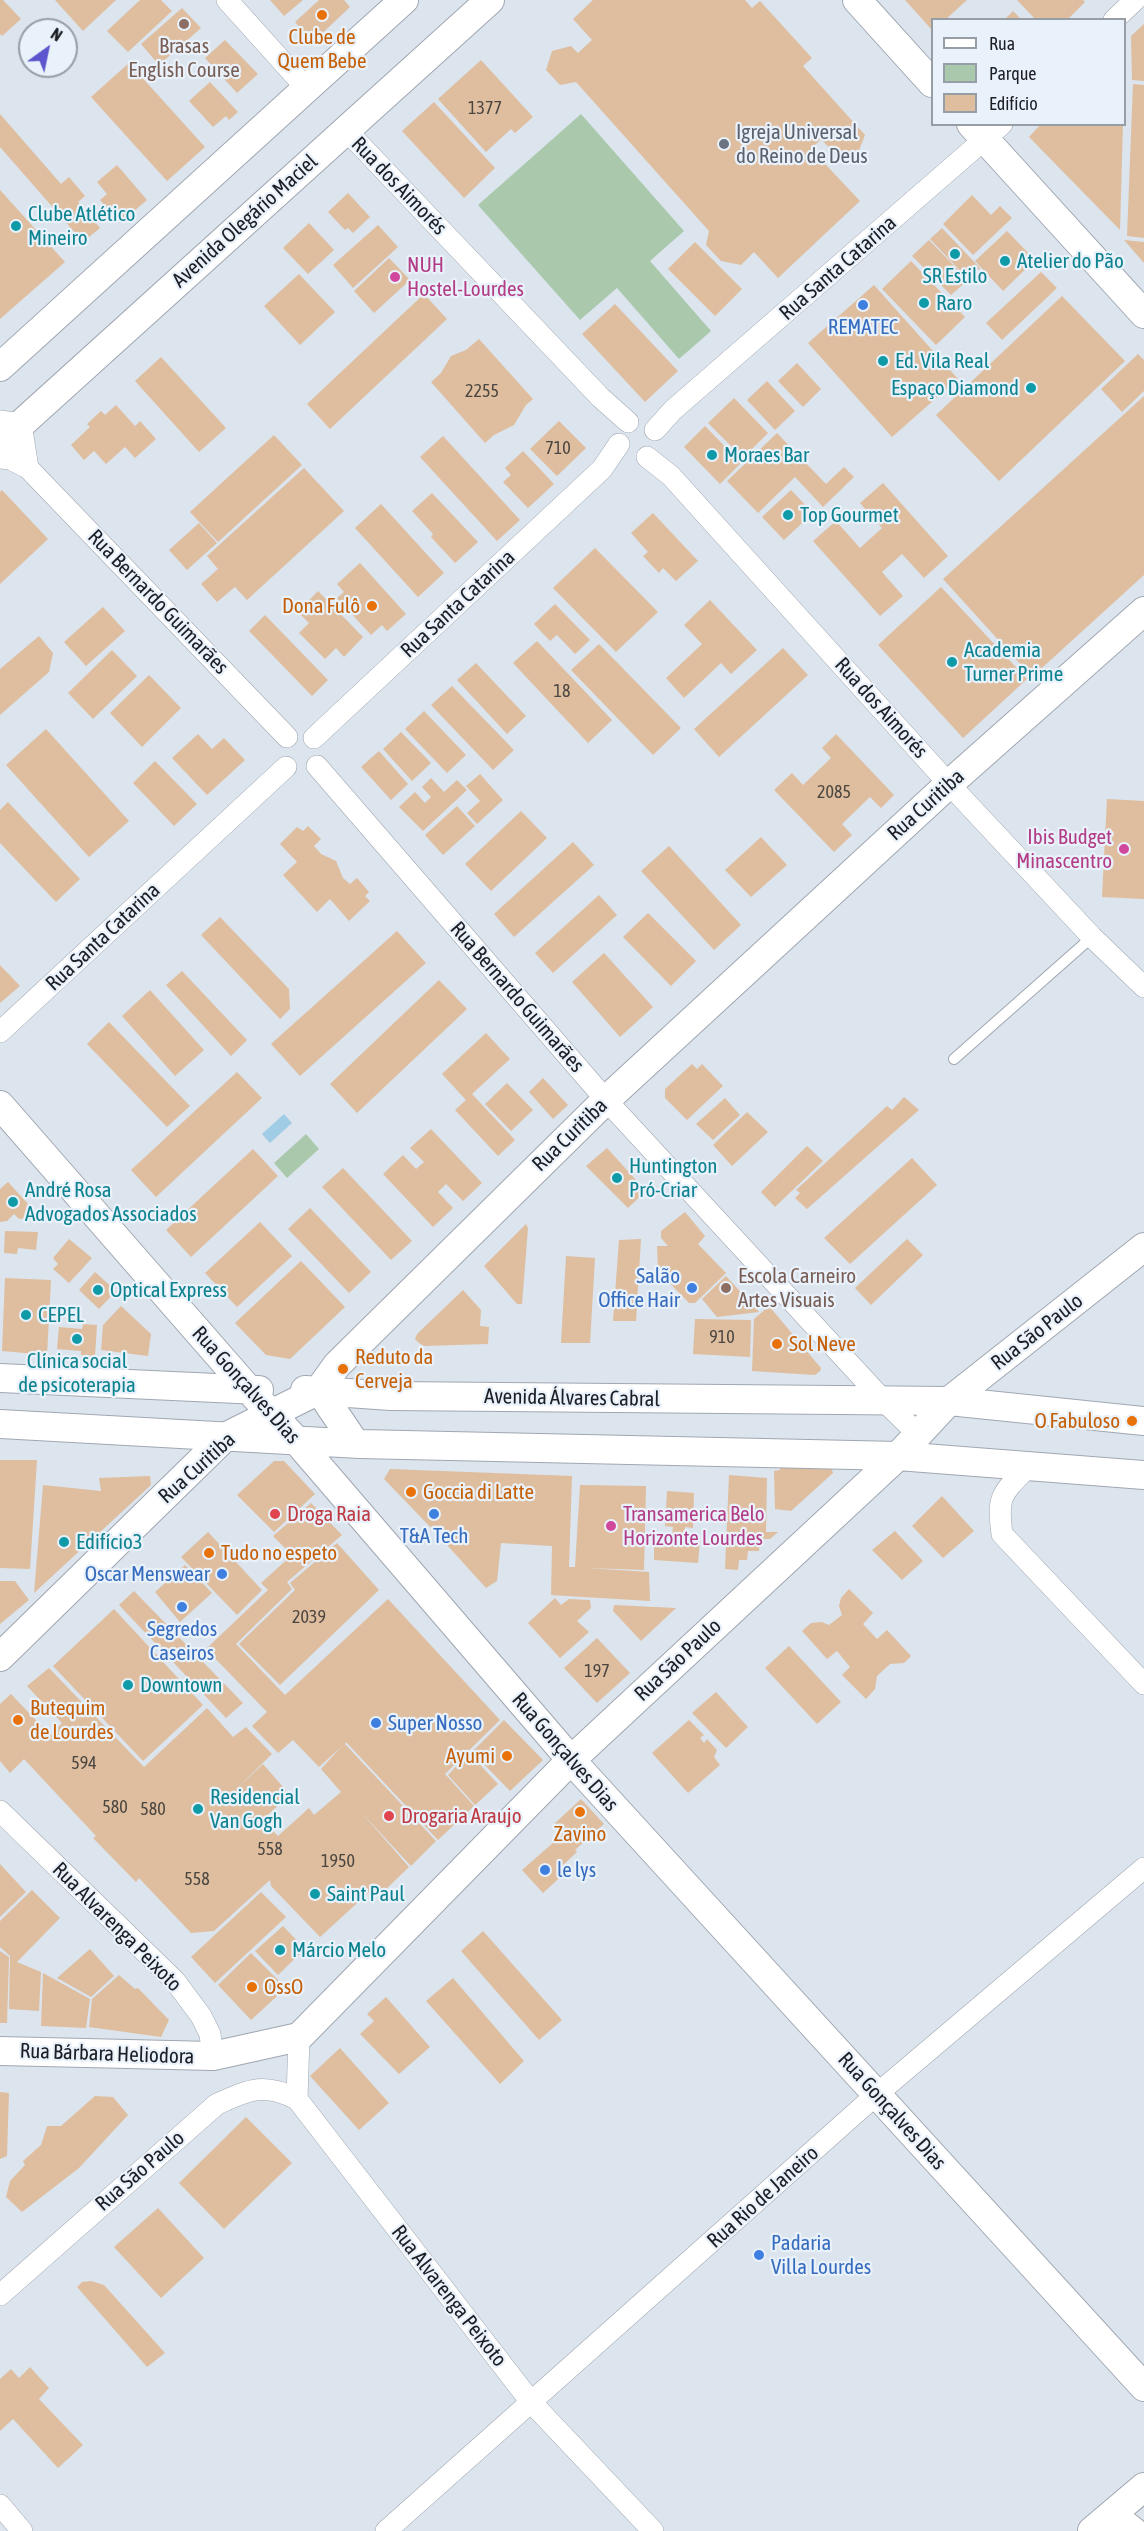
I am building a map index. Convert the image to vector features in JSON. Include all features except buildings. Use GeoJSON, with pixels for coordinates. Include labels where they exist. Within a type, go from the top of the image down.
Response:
{"type":"FeatureCollection","features":[{"type":"Feature","properties":{"kind":"street"},"geometry":{"type":"LineString","coordinates":[[227,0],[307,88]]}},
{"type":"Feature","properties":{"kind":"street"},"geometry":{"type":"LineString","coordinates":[[0,367],[404,0]]}},
{"type":"Feature","properties":{"kind":"street","name":"Avenida Olegário Maciel"},"geometry":{"type":"LineString","coordinates":[[0,443],[11,423],[346,130],[490,0]]}},
{"type":"Feature","properties":{"kind":"street"},"geometry":{"type":"LineString","coordinates":[[857,0],[931,80]]}},
{"type":"Feature","properties":{"kind":"street"},"geometry":{"type":"LineString","coordinates":[[1116,18],[1135,0]]}},
{"type":"Feature","properties":{"kind":"street","name":"Rua dos Aimorés"},"geometry":{"type":"LineString","coordinates":[[346,130],[601,398],[949,784],[1092,937],[1144,987]]}},
{"type":"Feature","properties":{"kind":"street"},"geometry":{"type":"LineString","coordinates":[[986,130],[1144,314]]}},
{"type":"Feature","properties":{"kind":"street","name":"Rua Santa Catarina"},"geometry":{"type":"LineString","coordinates":[[314,738],[602,469],[673,410],[986,130]]}},
{"type":"Feature","properties":{"kind":"street"},"geometry":{"type":"LineString","coordinates":[[11,423],[28,468]]}},
{"type":"Feature","properties":{"kind":"street","name":"Rua Bernardo Guimarães"},"geometry":{"type":"LineString","coordinates":[[0,458],[10,459],[28,468],[287,737]]}},
{"type":"Feature","properties":{"kind":"street","name":"Rua Curitiba"},"geometry":{"type":"LineString","coordinates":[[0,1657],[225,1437],[319,1390],[337,1365],[606,1100],[949,784],[1144,611]]}},
{"type":"Feature","properties":{"kind":"street"},"geometry":{"type":"LineString","coordinates":[[298,732],[314,738],[321,754],[317,766],[308,772],[297,773],[286,767],[280,758],[281,746],[287,737],[298,732]]}},
{"type":"Feature","properties":{"kind":"street","name":"Rua Bernardo Guimarães"},"geometry":{"type":"LineString","coordinates":[[317,766],[606,1100],[884,1401],[919,1435]]}},
{"type":"Feature","properties":{"kind":"street","name":"Rua Santa Catarina"},"geometry":{"type":"LineString","coordinates":[[0,1032],[286,767]]}},
{"type":"Feature","properties":{"kind":"street","name":"Rua Gonçalves Dias"},"geometry":{"type":"LineString","coordinates":[[0,1105],[270,1414],[296,1440],[571,1760],[1144,2387]]}},
{"type":"Feature","properties":{"kind":"street","name":"Rua São Paulo"},"geometry":{"type":"LineString","coordinates":[[299,2037],[571,1760],[898,1456],[950,1401],[1144,1247]]}},
{"type":"Feature","properties":{"kind":"street","name":"Avenida Álvares Cabral"},"geometry":{"type":"LineString","coordinates":[[0,1378],[249,1390],[319,1390],[391,1396],[950,1401],[1144,1421]]}},
{"type":"Feature","properties":{"kind":"street"},"geometry":{"type":"LineString","coordinates":[[319,1390],[355,1443]]}},
{"type":"Feature","properties":{"kind":"street"},"geometry":{"type":"LineString","coordinates":[[0,1424],[355,1443],[898,1456],[1144,1474]]}},
{"type":"Feature","properties":{"kind":"street"},"geometry":{"type":"LineString","coordinates":[[1027,1467],[1006,1489],[998,1507],[1002,1534],[1144,1684]]}},
{"type":"Feature","properties":{"kind":"street","name":"Rua Alvarenga Peixoto"},"geometry":{"type":"LineString","coordinates":[[0,1811],[175,1981],[201,2016],[210,2034],[213,2056]]}},
{"type":"Feature","properties":{"kind":"street","name":"Rua Rio de Janeiro"},"geometry":{"type":"LineString","coordinates":[[386,2531],[877,2094],[1144,1868]]}},
{"type":"Feature","properties":{"kind":"street"},"geometry":{"type":"LineString","coordinates":[[213,2056],[299,2037],[297,2099]]}},
{"type":"Feature","properties":{"kind":"street","name":"Rua Bárbara Heliodora"},"geometry":{"type":"LineString","coordinates":[[0,2051],[213,2056]]}},
{"type":"Feature","properties":{"kind":"street","name":"Rua São Paulo"},"geometry":{"type":"LineString","coordinates":[[0,2295],[217,2104],[251,2090],[264,2088],[282,2091],[297,2099]]}},
{"type":"Feature","properties":{"kind":"street","name":"Rua Alvarenga Peixoto"},"geometry":{"type":"LineString","coordinates":[[297,2099],[531,2402],[652,2531]]}},
{"type":"Feature","properties":{"kind":"street"},"geometry":{"type":"LineString","coordinates":[[1097,2527],[1144,2487]]}},
{"type":"Feature","properties":{"kind":"street"},"geometry":{"type":"LineString","coordinates":[[0,2505],[22,2531]]}},
{"type":"Feature","properties":{"kind":"street"},"geometry":{"type":"LineString","coordinates":[[1142,2531],[1144,2515]]}},
{"type":"Feature","properties":{"kind":"street"},"geometry":{"type":"LineString","coordinates":[[1097,2527],[1122,2522],[1133,2531]]}},
{"type":"Feature","properties":{"kind":"lane"},"geometry":{"type":"LineString","coordinates":[[954,1059],[1092,937]]}},
{"type":"Feature","properties":{"kind":"green space"},"geometry":{"type":"Polygon","coordinates":[[[581,114],[684,231],[650,261],[711,331],[679,359],[617,288],[580,320],[478,205],[581,114]]]}},
{"type":"Feature","properties":{"kind":"green space"},"geometry":{"type":"Polygon","coordinates":[[[306,1134],[319,1149],[287,1178],[274,1163],[306,1134]]]}},
{"type":"Feature","properties":{"kind":"water"},"geometry":{"type":"Polygon","coordinates":[[[284,1114],[292,1123],[270,1143],[262,1134],[284,1114]]]}},
{"type":"Feature","properties":{"kind":"place","name":"Clube de Quem Bebe"},"geometry":{"type":"Point","coordinates":[322,15]}},
{"type":"Feature","properties":{"kind":"place","name":"Brasas English Course"},"geometry":{"type":"Point","coordinates":[184,24]}},
{"type":"Feature","properties":{"kind":"place","name":"Igreja Universal do Reino de Deus"},"geometry":{"type":"Point","coordinates":[724,144]}},
{"type":"Feature","properties":{"kind":"place","name":"Clube Atlético Mineiro"},"geometry":{"type":"Point","coordinates":[16,226]}},
{"type":"Feature","properties":{"kind":"place","name":"SR Estilo"},"geometry":{"type":"Point","coordinates":[955,254]}},
{"type":"Feature","properties":{"kind":"place","name":"Atelier do Pão"},"geometry":{"type":"Point","coordinates":[1005,261]}},
{"type":"Feature","properties":{"kind":"place","name":"NUH Hostel-Lourdes"},"geometry":{"type":"Point","coordinates":[395,277]}},
{"type":"Feature","properties":{"kind":"place","name":"Raro"},"geometry":{"type":"Point","coordinates":[924,303]}},
{"type":"Feature","properties":{"kind":"place","name":"REMATEC"},"geometry":{"type":"Point","coordinates":[863,305]}},
{"type":"Feature","properties":{"kind":"place","name":"Ed. Vila Real"},"geometry":{"type":"Point","coordinates":[883,361]}},
{"type":"Feature","properties":{"kind":"place","name":"Espaço Diamond"},"geometry":{"type":"Point","coordinates":[1031,388]}},
{"type":"Feature","properties":{"kind":"place","name":"Moraes Bar"},"geometry":{"type":"Point","coordinates":[712,455]}},
{"type":"Feature","properties":{"kind":"place","name":"Top Gourmet"},"geometry":{"type":"Point","coordinates":[788,515]}},
{"type":"Feature","properties":{"kind":"place","name":"Dona Fulô"},"geometry":{"type":"Point","coordinates":[372,606]}},
{"type":"Feature","properties":{"kind":"place","name":"Academia Turner Prime"},"geometry":{"type":"Point","coordinates":[952,662]}},
{"type":"Feature","properties":{"kind":"place","name":"Ibis Budget Minascentro"},"geometry":{"type":"Point","coordinates":[1124,849]}},
{"type":"Feature","properties":{"kind":"place","name":"Huntington Pró-Criar"},"geometry":{"type":"Point","coordinates":[617,1178]}},
{"type":"Feature","properties":{"kind":"place","name":"André Rosa Advogados Associados"},"geometry":{"type":"Point","coordinates":[13,1202]}},
{"type":"Feature","properties":{"kind":"place","name":"Salão Office Hair"},"geometry":{"type":"Point","coordinates":[692,1288]}},
{"type":"Feature","properties":{"kind":"place","name":"Escola Carneiro Artes Visuais"},"geometry":{"type":"Point","coordinates":[726,1288]}},
{"type":"Feature","properties":{"kind":"place","name":"Optical Express"},"geometry":{"type":"Point","coordinates":[98,1290]}},
{"type":"Feature","properties":{"kind":"place","name":"CEPEL"},"geometry":{"type":"Point","coordinates":[26,1315]}},
{"type":"Feature","properties":{"kind":"place","name":"Clínica social de psicoterapia"},"geometry":{"type":"Point","coordinates":[77,1339]}},
{"type":"Feature","properties":{"kind":"place","name":"Sol Neve"},"geometry":{"type":"Point","coordinates":[777,1344]}},
{"type":"Feature","properties":{"kind":"place","name":"Reduto da Cerveja"},"geometry":{"type":"Point","coordinates":[343,1369]}},
{"type":"Feature","properties":{"kind":"place","name":"O Fabuloso"},"geometry":{"type":"Point","coordinates":[1132,1421]}},
{"type":"Feature","properties":{"kind":"place","name":"Goccia di Latte"},"geometry":{"type":"Point","coordinates":[411,1492]}},
{"type":"Feature","properties":{"kind":"place","name":"Droga Raia"},"geometry":{"type":"Point","coordinates":[275,1514]}},
{"type":"Feature","properties":{"kind":"place","name":"T&A Tech"},"geometry":{"type":"Point","coordinates":[434,1514]}},
{"type":"Feature","properties":{"kind":"place","name":"Transamerica Belo Horizonte Lourdes"},"geometry":{"type":"Point","coordinates":[611,1526]}},
{"type":"Feature","properties":{"kind":"place","name":"Edifício3"},"geometry":{"type":"Point","coordinates":[64,1542]}},
{"type":"Feature","properties":{"kind":"place","name":"Tudo no espeto"},"geometry":{"type":"Point","coordinates":[209,1553]}},
{"type":"Feature","properties":{"kind":"place","name":"Oscar Menswear"},"geometry":{"type":"Point","coordinates":[222,1574]}},
{"type":"Feature","properties":{"kind":"place","name":"Segredos Caseiros"},"geometry":{"type":"Point","coordinates":[182,1607]}},
{"type":"Feature","properties":{"kind":"place","name":"Downtown"},"geometry":{"type":"Point","coordinates":[128,1685]}},
{"type":"Feature","properties":{"kind":"place","name":"Butequim de Lourdes"},"geometry":{"type":"Point","coordinates":[18,1720]}},
{"type":"Feature","properties":{"kind":"place","name":"Super Nosso"},"geometry":{"type":"Point","coordinates":[376,1723]}},
{"type":"Feature","properties":{"kind":"place","name":"Ayumi"},"geometry":{"type":"Point","coordinates":[507,1756]}},
{"type":"Feature","properties":{"kind":"place","name":"Residencial Van Gogh"},"geometry":{"type":"Point","coordinates":[198,1809]}},
{"type":"Feature","properties":{"kind":"place","name":"Zavino"},"geometry":{"type":"Point","coordinates":[580,1812]}},
{"type":"Feature","properties":{"kind":"place","name":"Drogaria Araujo"},"geometry":{"type":"Point","coordinates":[389,1816]}},
{"type":"Feature","properties":{"kind":"place","name":"le lys"},"geometry":{"type":"Point","coordinates":[545,1870]}},
{"type":"Feature","properties":{"kind":"place","name":"Saint Paul"},"geometry":{"type":"Point","coordinates":[315,1894]}},
{"type":"Feature","properties":{"kind":"place","name":"Márcio Melo"},"geometry":{"type":"Point","coordinates":[280,1950]}},
{"type":"Feature","properties":{"kind":"place","name":"OssO"},"geometry":{"type":"Point","coordinates":[252,1987]}},
{"type":"Feature","properties":{"kind":"place","name":"Padaria Villa Lourdes"},"geometry":{"type":"Point","coordinates":[759,2255]}}]}
